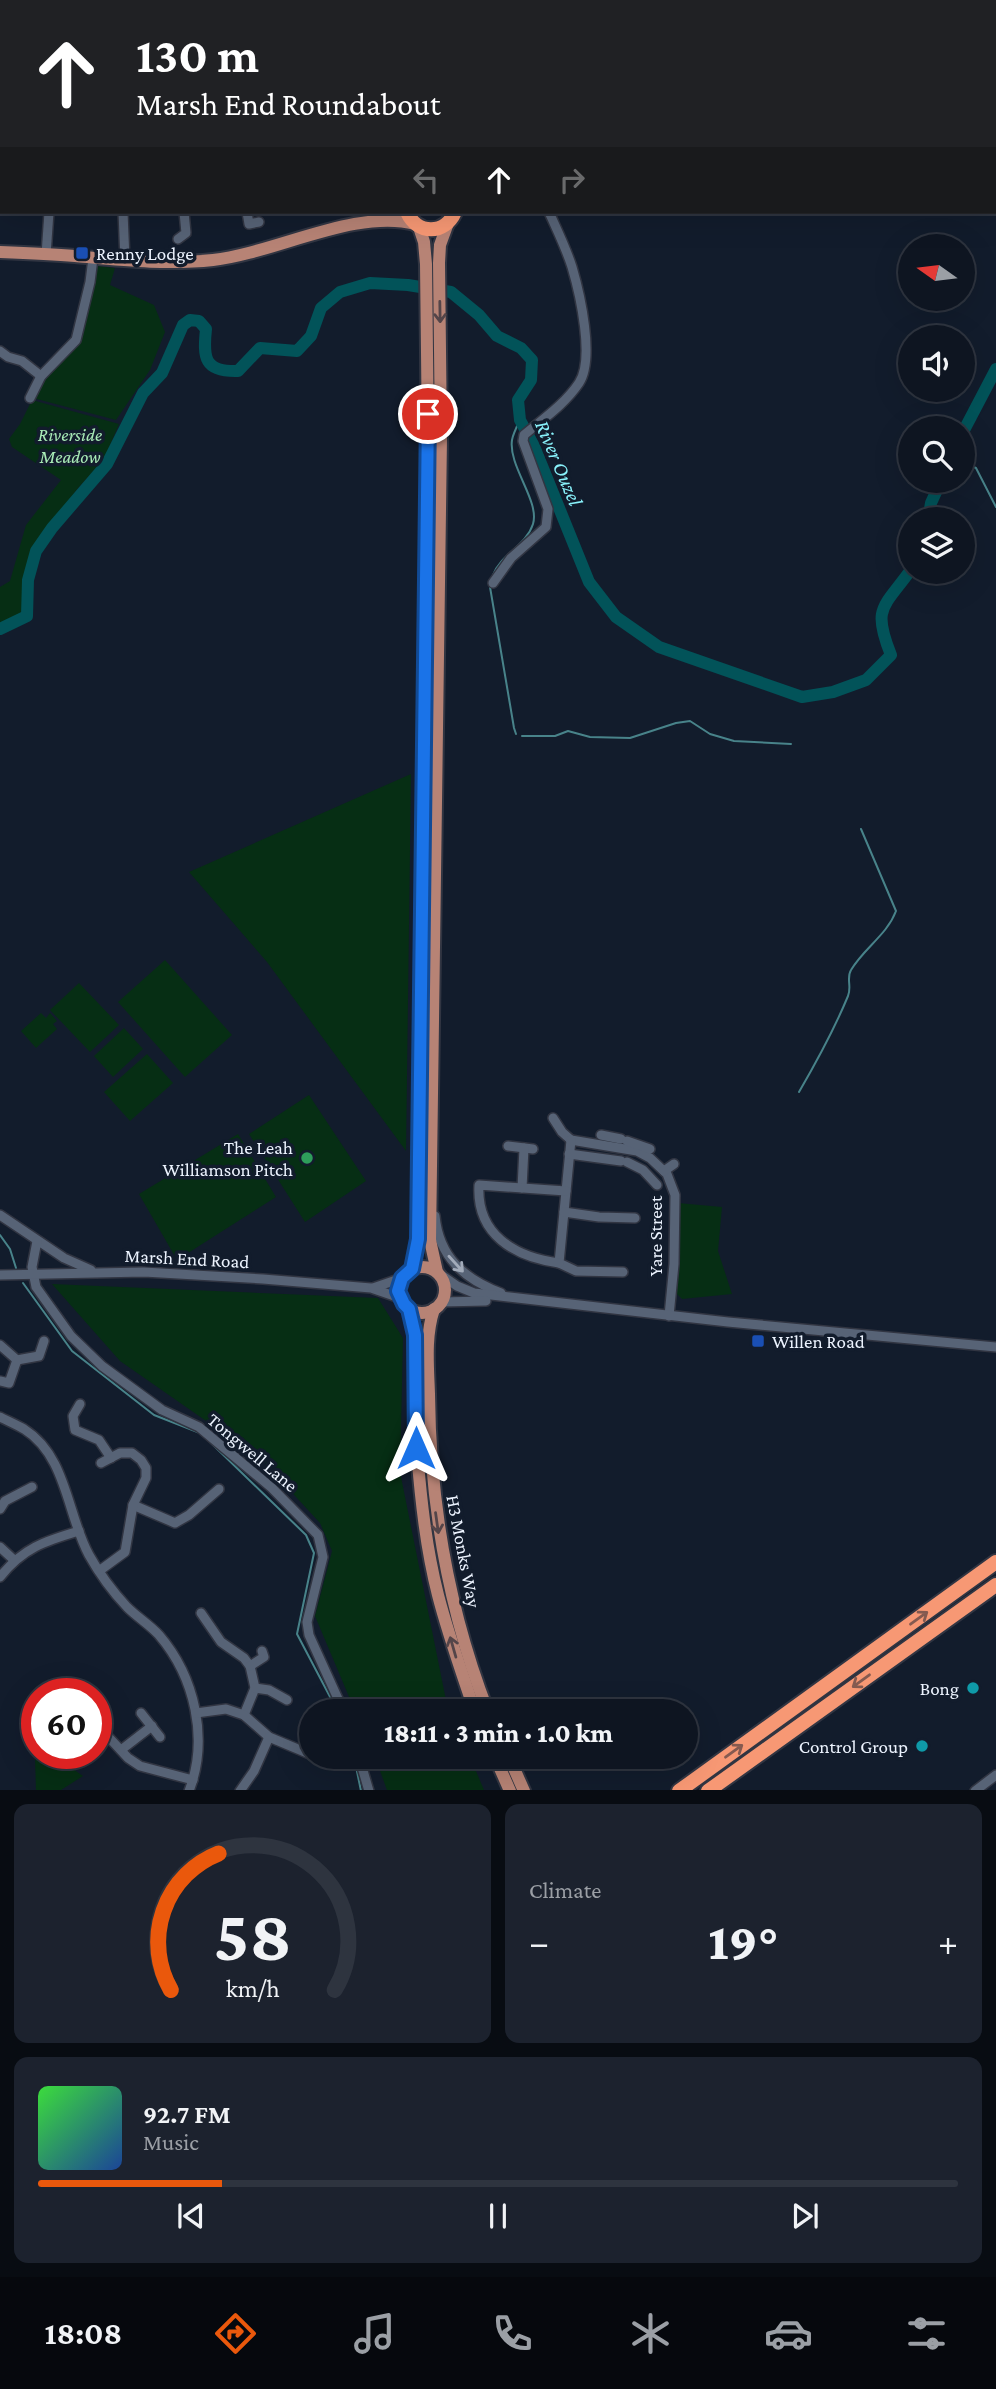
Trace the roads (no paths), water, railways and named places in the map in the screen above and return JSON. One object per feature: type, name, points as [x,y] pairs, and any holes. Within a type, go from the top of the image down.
[{"type":"highway","points":[[414,221],[434,229],[454,216]]},
{"type":"highway","points":[[679,1790],[996,1562]]},
{"type":"highway","points":[[708,1790],[996,1585]]},
{"type":"main road","points":[[369,221],[382,214]]},
{"type":"main road","points":[[432,264],[454,216]]},
{"type":"main road","points":[[0,252],[170,262],[220,259],[369,221],[395,219],[414,221],[424,242],[432,264],[434,361],[430,1240],[437,1272],[445,1291],[438,1306],[422,1313],[409,1309],[400,1298],[399,1284],[402,1278],[412,1269],[425,1266],[437,1272]]},
{"type":"main road","points":[[412,1269],[418,1232],[434,361]]},
{"type":"main road","name":"H3 Monks Way","points":[[438,1306],[428,1335],[429,1448],[437,1527],[449,1589],[483,1699]]},
{"type":"main road","name":"H3 Monks Way","points":[[409,1309],[415,1335],[416,1448],[425,1528],[438,1592],[470,1699]]},
{"type":"main road","points":[[500,1769],[510,1790]]},
{"type":"main road","points":[[514,1769],[524,1790]]},
{"type":"street","points":[[46,254],[49,214]]},
{"type":"street","points":[[123,214],[125,260]]},
{"type":"street","points":[[184,214],[186,237]]},
{"type":"street","points":[[247,214],[249,225],[259,222]]},
{"type":"street","points":[[493,583],[511,558],[546,527],[548,509],[523,441],[524,435],[561,403],[580,381],[586,359],[581,307],[572,266],[550,214]]},
{"type":"street","points":[[30,398],[41,376],[76,340],[93,258]]},
{"type":"street","points":[[0,351],[8,357],[22,361],[41,376]]},
{"type":"street","points":[[553,1118],[571,1140],[559,1263]]},
{"type":"street","name":"Yare Street","points":[[601,1135],[650,1149]]},
{"type":"street","name":"Yare Street","points":[[571,1140],[618,1141],[638,1147],[664,1171],[673,1185],[674,1264],[669,1316]]},
{"type":"street","points":[[508,1146],[529,1149],[522,1188]]},
{"type":"street","name":"Yare Street","points":[[569,1154],[635,1164],[657,1185]]},
{"type":"street","name":"Yare Street","points":[[646,1172],[656,1163]]},
{"type":"street","points":[[664,1171],[674,1164]]},
{"type":"street","points":[[431,1178],[437,1235],[444,1250],[462,1271],[475,1281],[512,1298]]},
{"type":"street","points":[[566,1191],[479,1185],[478,1203],[490,1230],[500,1239],[538,1260],[559,1263],[576,1270],[623,1272]]},
{"type":"street","points":[[564,1212],[598,1217],[635,1218]]},
{"type":"street","points":[[0,1215],[64,1258],[95,1272]]},
{"type":"street","points":[[32,1273],[37,1241]]},
{"type":"street","name":"Marsh End Road","points":[[0,1275],[95,1272],[263,1279],[371,1288],[400,1298]]},
{"type":"street","points":[[437,1272],[457,1286],[474,1293],[996,1349]]},
{"type":"street","name":"Tongwell Lane","points":[[32,1273],[36,1287],[71,1336],[102,1366],[162,1410],[199,1427],[272,1488],[318,1535],[323,1557],[307,1622],[309,1635],[338,1699]]},
{"type":"street","name":"Marsh End Road","points":[[371,1288],[402,1278]]},
{"type":"street","points":[[438,1306],[474,1299],[702,1324],[996,1349]]},
{"type":"street","points":[[17,1360],[39,1356],[44,1341]]},
{"type":"street","points":[[0,1345],[17,1360]]},
{"type":"street","points":[[0,1381],[9,1383],[17,1360]]},
{"type":"street","points":[[80,1404],[69,1423],[80,1433],[99,1440],[111,1458]]},
{"type":"street","points":[[0,1417],[26,1430],[46,1451],[62,1480],[79,1531],[99,1572],[127,1607],[158,1634],[175,1656],[188,1683],[196,1713],[198,1748],[189,1790]]},
{"type":"street","points":[[99,1572],[125,1552],[133,1506],[146,1478],[146,1468],[132,1453],[120,1453],[102,1463]]},
{"type":"street","points":[[0,1509],[5,1502],[32,1488]]},
{"type":"street","points":[[133,1506],[175,1522],[182,1520],[204,1498],[219,1489]]},
{"type":"street","points":[[0,1577],[14,1560],[36,1546],[79,1531]]},
{"type":"street","points":[[0,1547],[14,1560]]},
{"type":"street","points":[[201,1613],[221,1642],[250,1665],[255,1688],[244,1715]]},
{"type":"street","points":[[250,1665],[267,1654]]},
{"type":"street","points":[[255,1688],[269,1690],[287,1700]]},
{"type":"street","points":[[196,1713],[226,1710],[244,1715],[269,1737],[299,1750]]},
{"type":"street","points":[[141,1713],[160,1737]]},
{"type":"street","points":[[121,1751],[152,1726]]},
{"type":"street","points":[[240,1790],[254,1771],[269,1737]]},
{"type":"street","points":[[112,1741],[140,1766],[193,1780]]},
{"type":"street","points":[[363,1769],[369,1790]]},
{"type":"street","points":[[975,1790],[996,1775]]},
{"type":"waterway","name":"River Ouzel","points":[[0,629],[27,616],[28,580],[36,551],[52,528],[107,464],[143,393],[162,373],[183,325],[190,320],[199,321],[206,329],[205,348],[208,361],[218,369],[238,371],[260,348],[297,351],[311,336],[321,308],[340,292],[370,283],[408,285],[451,292],[479,315],[497,336],[521,348],[532,360],[531,380],[518,400],[520,420],[534,446],[589,582],[616,617],[659,647],[802,697],[833,692],[866,680],[891,655],[882,627],[883,609],[900,584]]},
{"type":"waterway","name":"River Ouzel","points":[[971,416],[996,369]]},
{"type":"waterway","points":[[493,575],[502,561],[530,532],[533,524],[532,505],[512,450],[513,438],[520,420]]},
{"type":"waterway","points":[[975,468],[996,507]]},
{"type":"waterway","name":"River Ouzel","points":[[930,507],[936,493]]},
{"type":"waterway","points":[[490,587],[516,734]]},
{"type":"waterway","points":[[522,736],[555,736],[568,731],[590,737],[630,738],[690,721],[710,734],[734,741],[791,744]]},
{"type":"waterway","points":[[799,1092],[848,996],[851,970],[887,927],[896,911],[861,829]]},
{"type":"waterway","points":[[0,1235],[10,1249],[16,1268]]},
{"type":"waterway","points":[[23,1283],[72,1351],[154,1415],[200,1433]]},
{"type":"waterway","points":[[210,1442],[306,1535],[314,1553],[297,1634],[331,1699]]},
{"type":"waterway","points":[[356,1769],[361,1790]]},
{"type":"place","name":"Renny Lodge","points":[[82,253]]},
{"type":"place","name":"The Leah Williamson Pitch","points":[[307,1158]]},
{"type":"place","name":"Willen Road","points":[[758,1341]]},
{"type":"place","name":"Bong","points":[[973,1688]]},
{"type":"place","name":"Control Group","points":[[922,1746]]},
{"type":"park label","name":"Riverside Meadow","points":[[70,445]]}]
